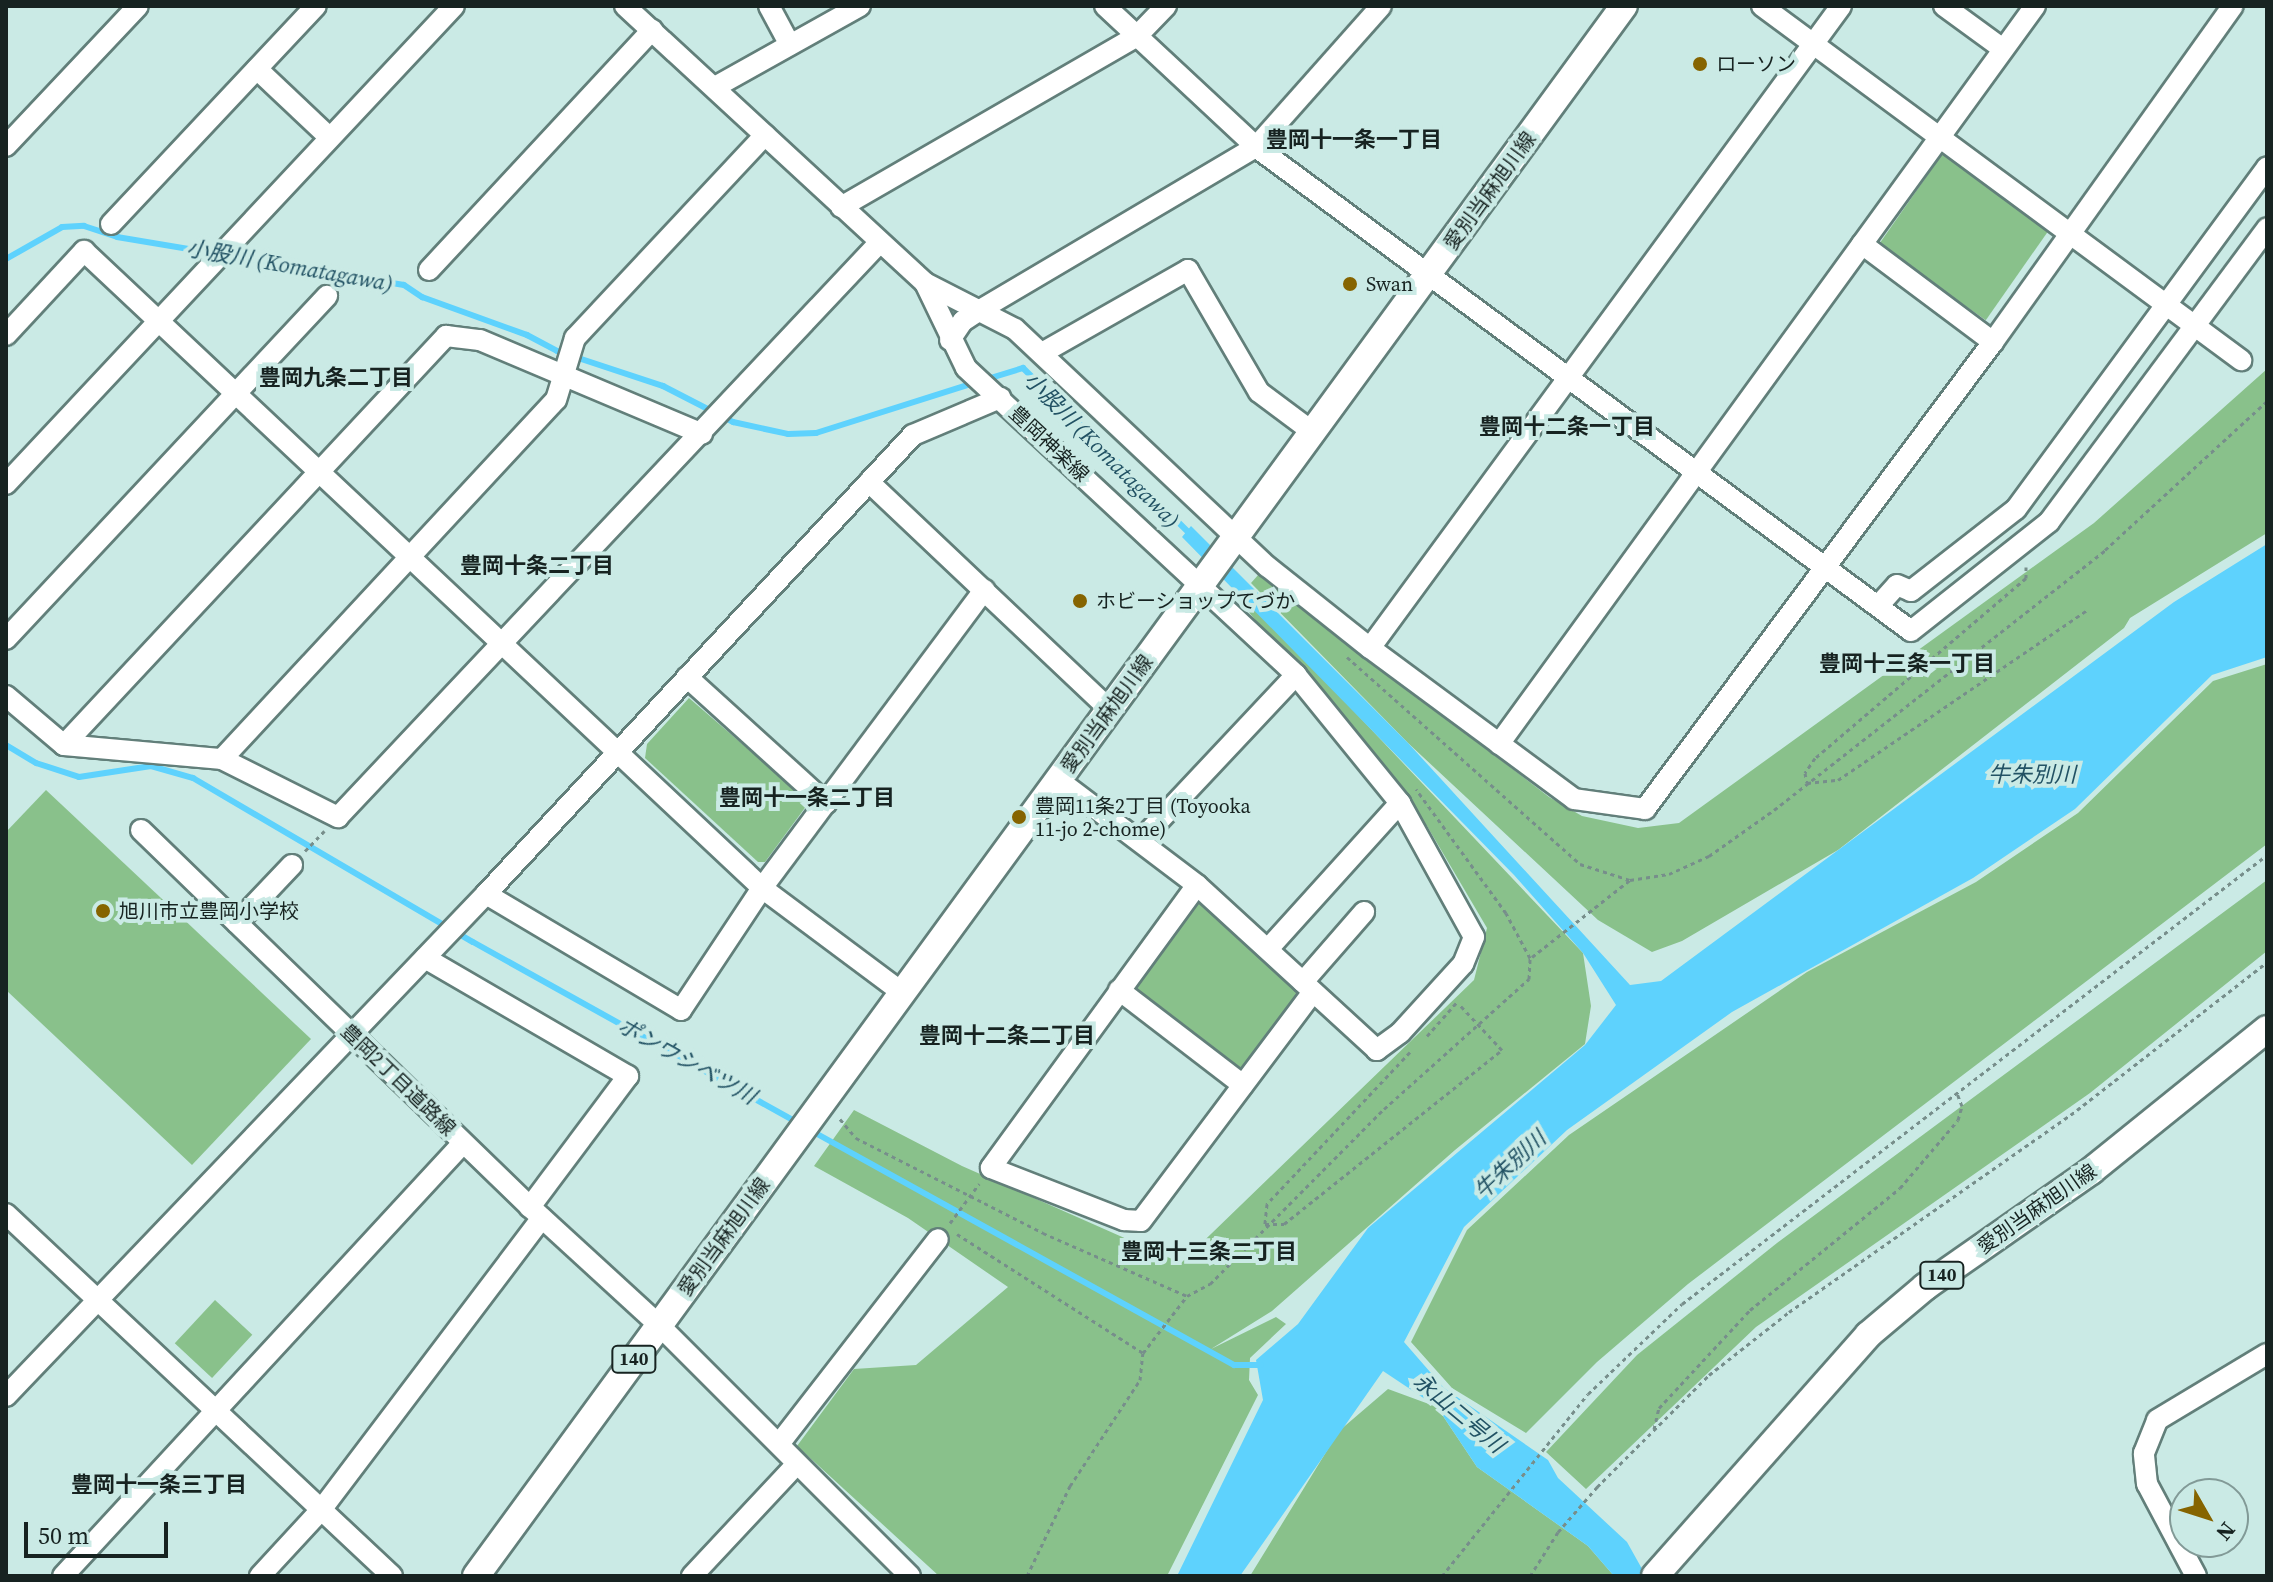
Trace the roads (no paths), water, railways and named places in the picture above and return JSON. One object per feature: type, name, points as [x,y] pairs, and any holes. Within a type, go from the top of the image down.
[{"type":"main road","name":"愛別当麻旭川線","points":[[476,1576],[1109,709],[1236,541],[1624,6]]},
{"type":"main road","name":"愛別当麻旭川線","points":[[1658,1572],[1868,1335],[1925,1287],[2091,1171],[2267,1029]]},
{"type":"street","points":[[6,146],[138,6]]},
{"type":"street","points":[[111,224],[316,6]]},
{"type":"street","points":[[6,484],[454,6]]},
{"type":"street","name":"豊岡神楽線","points":[[625,6],[925,283],[1015,329],[1236,541],[1370,648],[1574,799],[1645,809],[1824,565]]},
{"type":"street","points":[[769,6],[790,45]]},
{"type":"street","points":[[715,87],[860,6]]},
{"type":"street","points":[[1105,6],[1256,147],[1911,631],[2049,522],[2267,228]]},
{"type":"street","points":[[841,207],[1137,36],[1166,6]]},
{"type":"street","points":[[950,340],[963,321],[980,310],[1256,147],[1381,6]]},
{"type":"street","points":[[1762,6],[2070,230],[2241,360]]},
{"type":"street","points":[[1370,648],[1841,6]]},
{"type":"street","points":[[1944,6],[2003,49]]},
{"type":"street","points":[[1499,744],[2035,6]]},
{"type":"street","points":[[1824,565],[1993,342],[2070,230],[2233,6]]},
{"type":"street","points":[[429,270],[652,30]]},
{"type":"street","points":[[257,69],[330,138]]},
{"type":"street","points":[[222,759],[556,400],[575,338],[765,135]]},
{"type":"street","points":[[1878,606],[1897,585],[1911,591],[2016,509],[2267,167]]},
{"type":"street","points":[[6,696],[64,745],[222,759],[338,817],[880,242]]},
{"type":"street","points":[[1862,244],[1993,342]]},
{"type":"street","points":[[6,335],[84,251],[762,888],[903,993]]},
{"type":"street","points":[[1042,353],[1188,270],[1259,392],[1314,433]]},
{"type":"street","name":"豊岡神楽線","points":[[925,283],[966,368],[1205,580],[1296,675],[1400,803],[1474,937],[1463,964],[1377,1050],[1308,987]]},
{"type":"street","points":[[6,639],[327,296]]},
{"type":"street","points":[[64,745],[446,336],[480,340],[707,429]]},
{"type":"street","points":[[6,1396],[486,894],[913,435],[993,392]]},
{"type":"street","points":[[869,482],[1109,709]]},
{"type":"street","points":[[486,894],[681,1010],[762,888],[984,590]]},
{"type":"street","points":[[1140,841],[1296,675]]},
{"type":"street","points":[[687,677],[826,803]]},
{"type":"street","points":[[1058,780],[1197,885],[1308,987]]},
{"type":"street","points":[[1268,949],[1400,803]]},
{"type":"street","name":"豊岡2丁目道路線","points":[[141,830],[463,1143],[659,1325],[910,1576]]},
{"type":"street","points":[[237,923],[297,860]]},
{"type":"street","points":[[1197,885],[991,1168],[1124,1220],[1141,1221],[1243,1085],[1308,987],[1364,912]]},
{"type":"street","points":[[260,1576],[321,1510],[536,1212],[628,1076],[425,958]]},
{"type":"street","points":[[1119,990],[1243,1085]]},
{"type":"street","points":[[63,1576],[463,1143]]},
{"type":"street","points":[[6,1214],[392,1576]]},
{"type":"street","points":[[779,1444],[942,1233]]},
{"type":"street","points":[[2196,1576],[2147,1484],[2144,1453],[2157,1420],[2267,1354]]},
{"type":"street","points":[[692,1576],[796,1465]]},
{"type":"water","name":"牛朱別川","points":[[1191,526],[1408,743],[1630,985],[1661,981],[2174,602],[2267,544],[2267,657],[2212,675],[2075,809],[1973,878],[1732,1012],[1567,1130],[1464,1227],[1404,1342],[1444,1388],[1548,1460],[1558,1478],[1627,1542],[1646,1576],[1614,1576],[1588,1546],[1477,1467],[1437,1407],[1383,1371],[1240,1576],[1177,1576],[1263,1400],[1256,1360],[1298,1324],[1368,1228],[1585,1045],[1616,1005],[1583,953],[1514,875],[1182,537]]},
{"type":"waterway","name":"小股川 (Komatagawa)","points":[[6,259],[62,227],[84,226],[117,237],[404,285],[422,297],[527,335],[557,351],[663,386],[733,422],[788,434],[816,433],[974,383]]},
{"type":"waterway","name":"小股川 (Komatagawa)","points":[[984,380],[1023,368],[1191,535]]},
{"type":"waterway","name":"ポンウシベツ川","points":[[6,745],[36,763],[79,777],[151,766],[193,778],[473,942],[800,1124]]},
{"type":"waterway","name":"ポンウシベツ川","points":[[810,1130],[1234,1365],[1261,1365]]},
{"type":"place","name":"ローソン","points":[[1700,64]]},
{"type":"place","name":"Swan","points":[[1350,284]]},
{"type":"place","name":"ホビーショップてづか","points":[[1080,601]]},
{"type":"place","name":"豊岡11条2丁目 (Toyooka 11-jo 2-chome)","points":[[1019,817]]},
{"type":"place","name":"旭川市立豊岡小学校","points":[[103,911]]},
{"type":"district","name":"豊岡十一条一丁目","points":[[1354,140]]},
{"type":"district","name":"豊岡九条二丁目","points":[[336,378]]},
{"type":"district","name":"豊岡十二条一丁目","points":[[1567,427]]},
{"type":"district","name":"豊岡十条二丁目","points":[[537,566]]},
{"type":"district","name":"豊岡十三条一丁目","points":[[1907,664]]},
{"type":"district","name":"豊岡十一条二丁目","points":[[807,798]]},
{"type":"district","name":"豊岡十二条二丁目","points":[[1007,1036]]},
{"type":"district","name":"豊岡十三条二丁目","points":[[1209,1252]]},
{"type":"district","name":"豊岡十一条三丁目","points":[[159,1485]]},
{"type":"water label","name":"永山二号川","points":[[1459,1413]]}]
